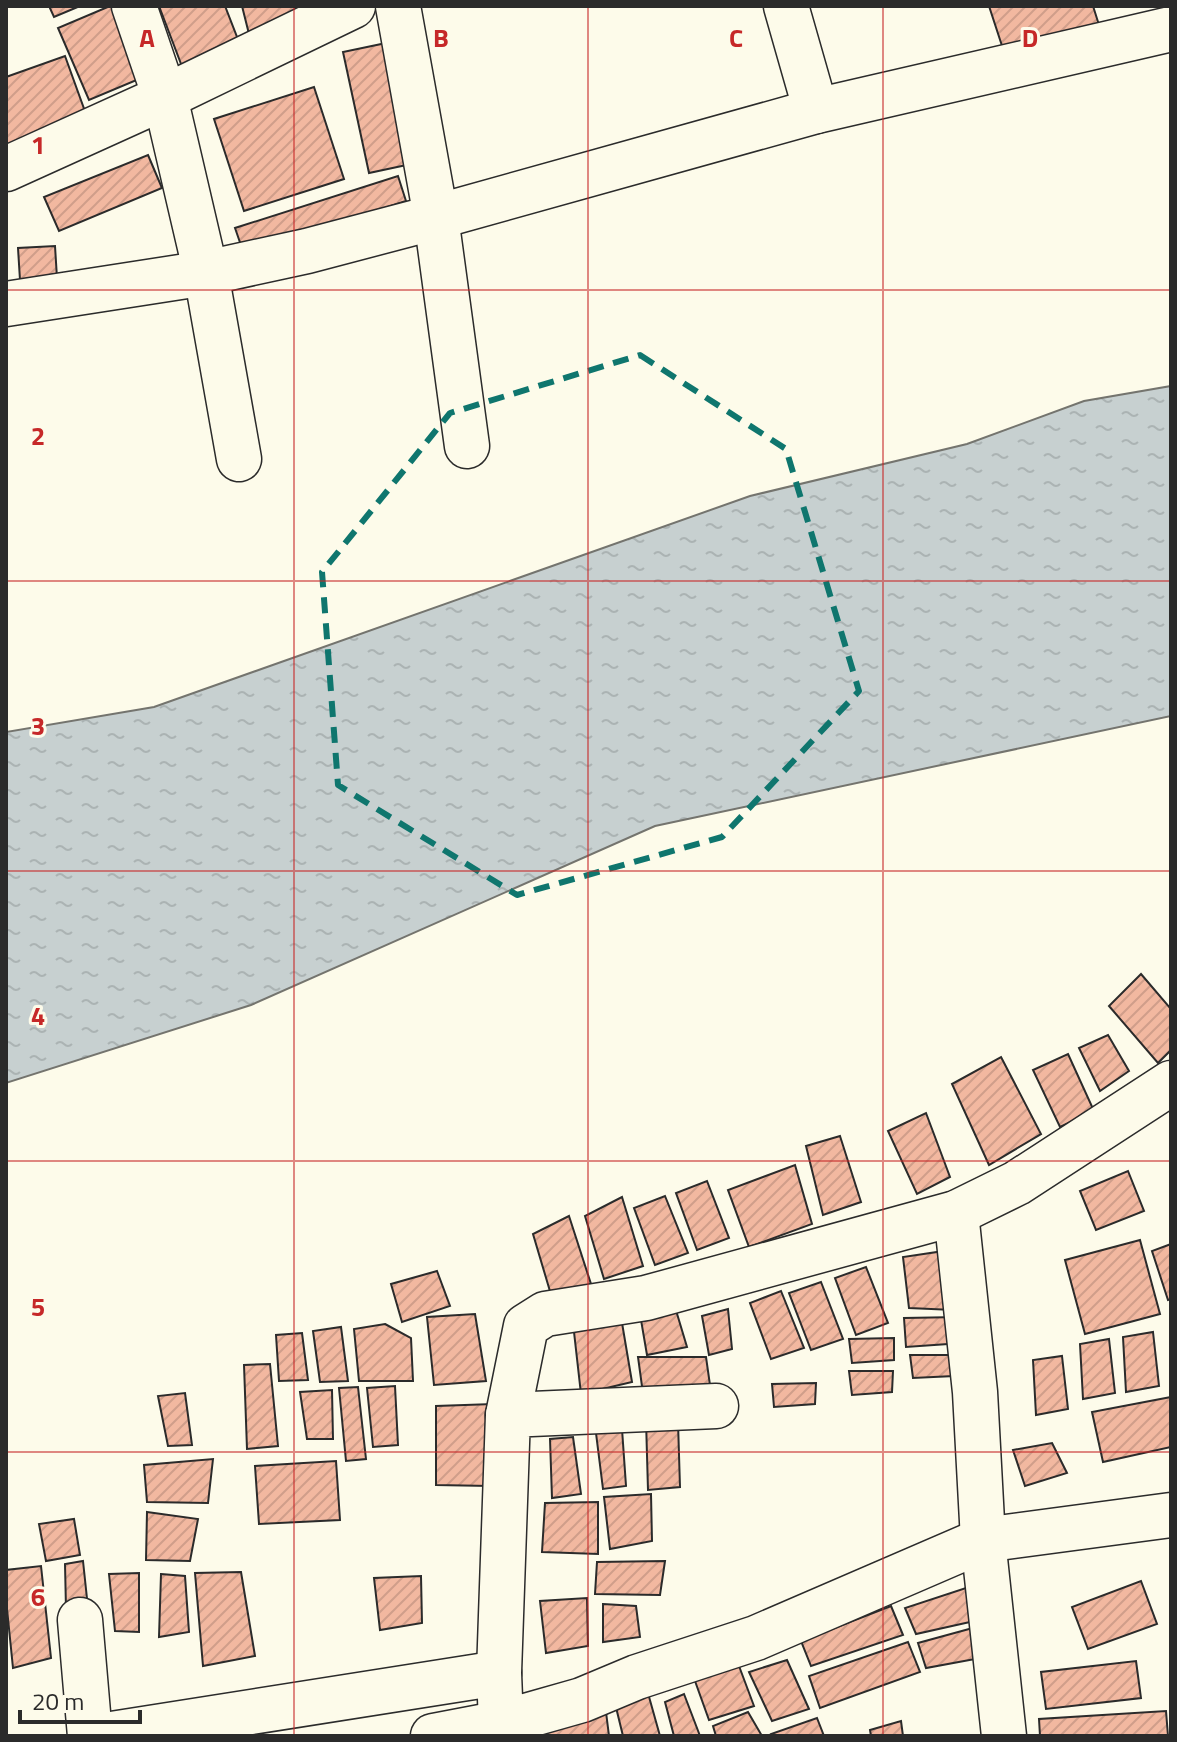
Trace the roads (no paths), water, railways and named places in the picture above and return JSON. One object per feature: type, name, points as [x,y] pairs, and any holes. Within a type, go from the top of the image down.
[{"type":"street","points":[[134,6],[165,97],[206,273],[239,459]]},
{"type":"street","points":[[6,169],[165,97],[353,6]]},
{"type":"street","points":[[398,6],[436,217],[467,446]]},
{"type":"street","points":[[786,6],[816,111]]},
{"type":"street","points":[[6,304],[206,273],[307,251],[816,111],[1171,29]]},
{"type":"street","points":[[501,1729],[499,1673],[508,1415],[526,1326],[545,1314],[646,1298],[956,1213],[1017,1183],[1171,1083]]},
{"type":"street","points":[[956,1213],[975,1392],[983,1540],[1004,1736]]},
{"type":"street","points":[[508,1415],[716,1406]]},
{"type":"street","points":[[433,1736],[501,1729],[637,1677],[756,1638],[983,1540],[1171,1515]]},
{"type":"street","points":[[80,1620],[90,1736]]},
{"type":"street","points":[[99,1736],[499,1673]]},
{"type":"water","points":[[1171,386],[1171,716],[655,826],[251,1005],[6,1083],[6,732],[154,707],[750,496],[967,444],[1084,401]]}]
